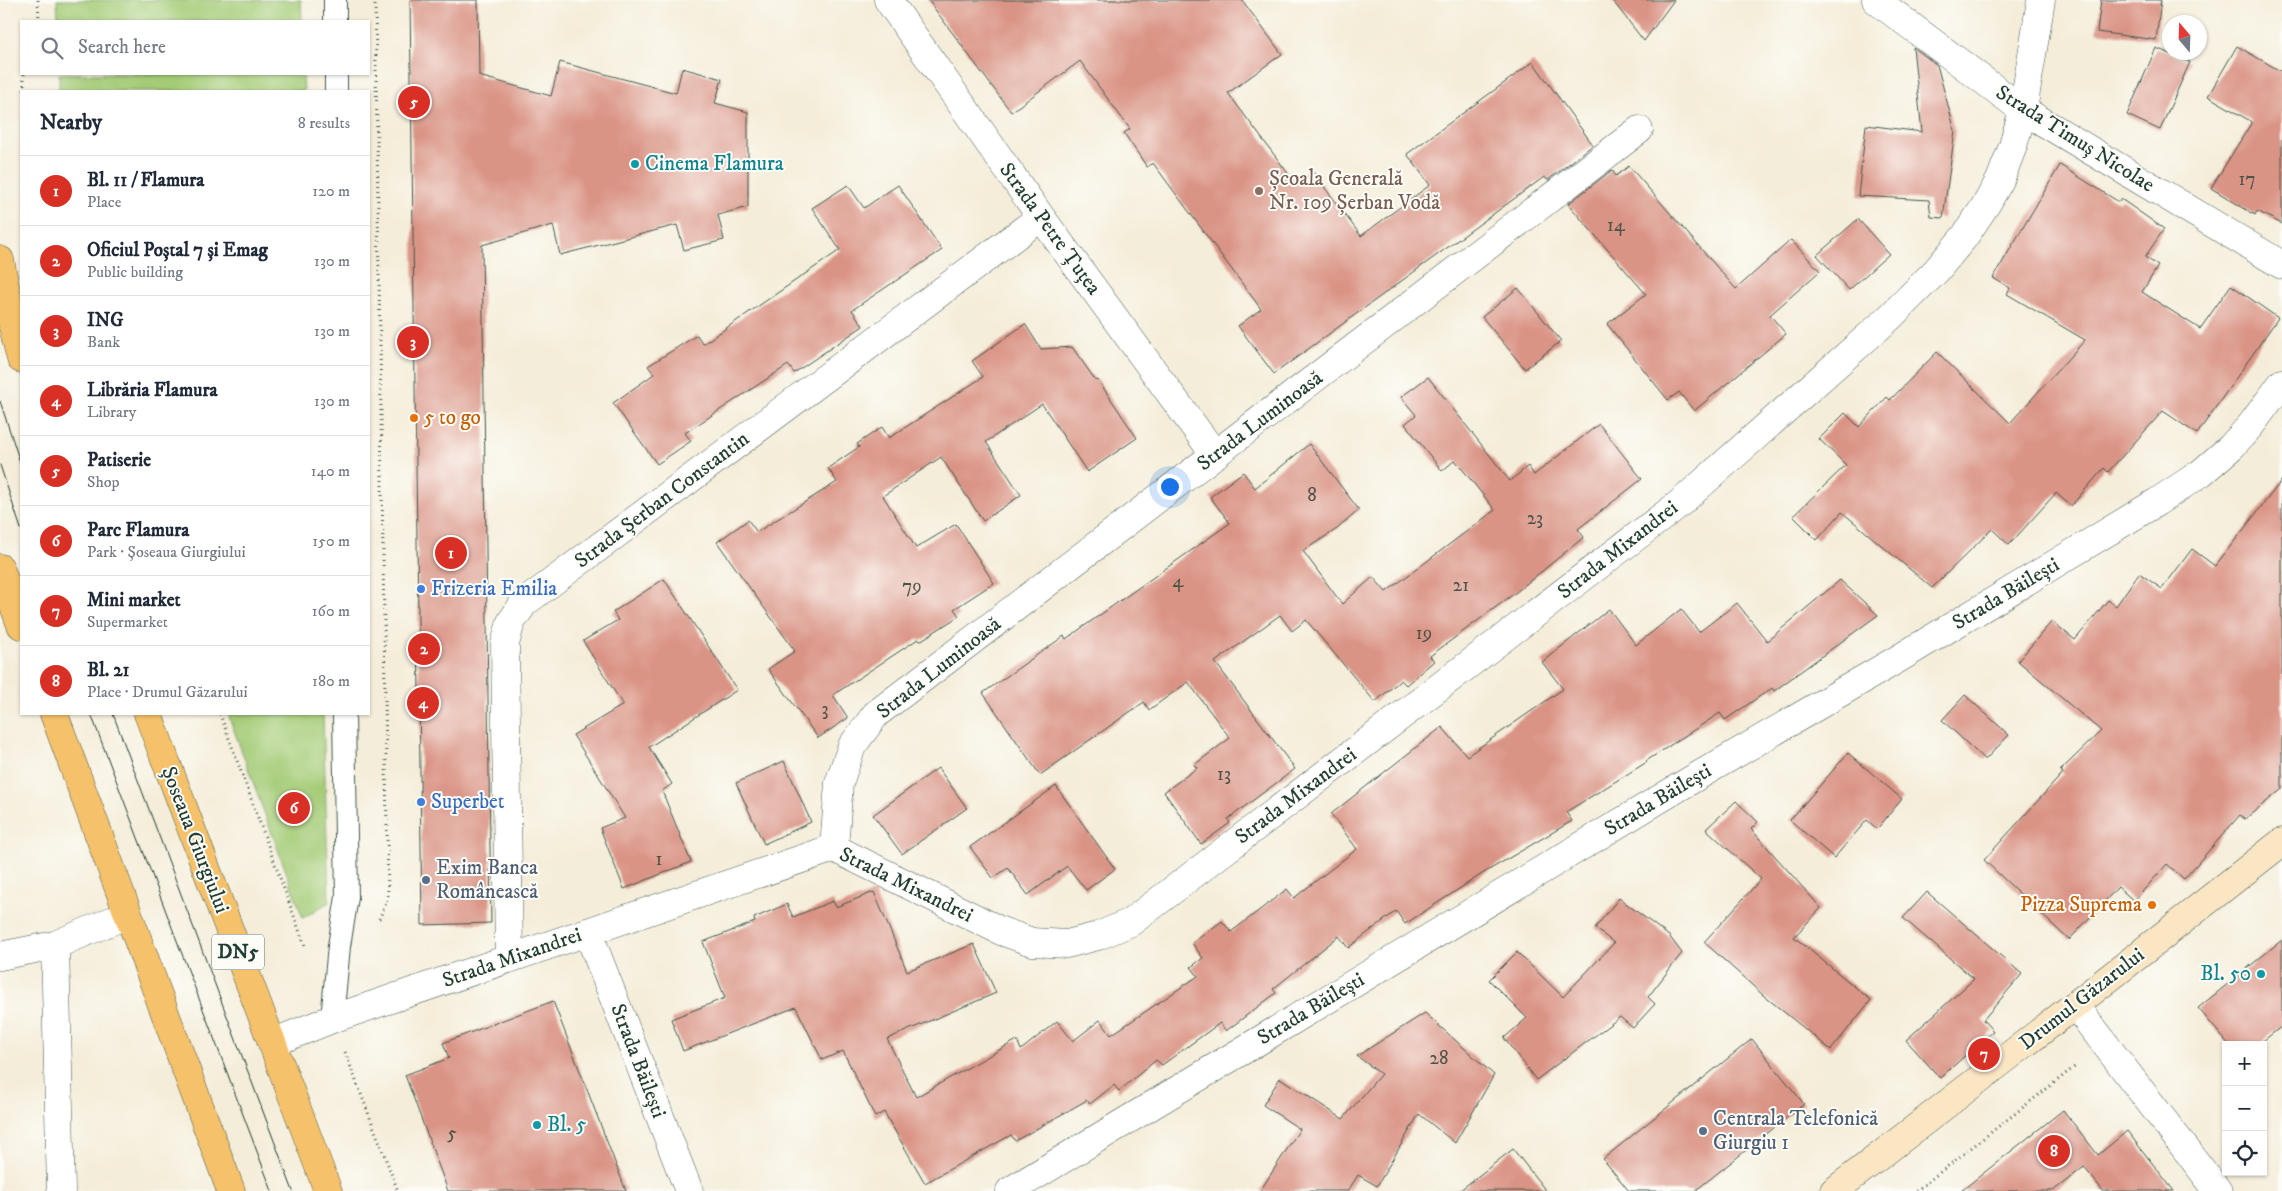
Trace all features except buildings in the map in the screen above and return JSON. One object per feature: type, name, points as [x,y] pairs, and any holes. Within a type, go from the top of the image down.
[{"type":"main road","points":[[0,260],[20,354]]},
{"type":"main road","points":[[0,568],[20,622]]},
{"type":"main road","points":[[54,715],[231,1191]]},
{"type":"main road","name":"Șoseaua Giurgiului","points":[[148,715],[328,1191]]},
{"type":"street","name":"Strada Petre Țuțea","points":[[888,0],[1041,217],[1216,455]]},
{"type":"street","name":"Strada Timuș Nicolae","points":[[1876,0],[2023,110],[2282,265]]},
{"type":"street","name":"Strada Mixandrei","points":[[272,1043],[332,1019],[834,848],[1001,932],[1032,942],[1067,944],[1098,936],[1130,922],[1679,504],[1889,318],[1936,271],[1965,236],[1988,203],[2000,180],[2013,146],[2023,110],[2041,0]]},
{"type":"street","name":"Strada Luminoasă","points":[[834,848],[839,783],[852,746],[876,714],[1639,130]]},
{"type":"street","name":"Strada Șerban Constantin","points":[[509,959],[505,644],[511,622],[524,603],[1041,217]]},
{"type":"street","name":"Strada Băilești","points":[[1010,1191],[1674,790],[1898,659],[2157,502],[2202,473],[2231,447],[2251,425],[2282,383]]},
{"type":"street","name":"Drumul Găzarului","points":[[1834,1191],[2282,842]]},
{"type":"street","points":[[0,956],[55,945],[128,914]]},
{"type":"street","name":"Strada Băilești","points":[[588,932],[689,1191]]},
{"type":"street","points":[[55,945],[61,1191]]},
{"type":"street","points":[[2075,1005],[2218,1191]]},
{"type":"lane","points":[[335,0],[335,20]]},
{"type":"lane","points":[[336,75],[336,90]]},
{"type":"lane","points":[[332,1019],[339,946],[347,897],[344,715]]},
{"type":"path","points":[[38,0],[39,20]]},
{"type":"path","points":[[375,0],[388,899],[376,925]]},
{"type":"path","points":[[24,75],[24,90]]},
{"type":"path","points":[[220,715],[308,954]]},
{"type":"path","points":[[332,1019],[398,1191]]},
{"type":"path","points":[[1916,1191],[2105,1044]]},
{"type":"green space","points":[[57,0],[301,0],[302,20],[58,20]]},
{"type":"green space","points":[[59,75],[303,75],[304,90],[59,90]]},
{"type":"green space","points":[[228,715],[323,715],[329,902],[303,918]]},
{"type":"tram line","points":[[0,401],[20,462]]},
{"type":"tram line","points":[[0,465],[20,526]]},
{"type":"tram line","points":[[91,715],[272,1191]]},
{"type":"tram line","points":[[113,715],[293,1191]]},
{"type":"place","name":"Patiserie","points":[[414,102]]},
{"type":"place","name":"Cinema Flamura","points":[[635,164]]},
{"type":"place","name":"Școala Generală Nr. 109 Șerban Vodă","points":[[1259,191]]},
{"type":"place","name":"ING","points":[[413,342]]},
{"type":"place","name":"5 to go","points":[[414,418]]},
{"type":"place","name":"Bl. 11 / Flamura","points":[[451,553]]},
{"type":"place","name":"Frizeria Emilia","points":[[421,589]]},
{"type":"place","name":"Oficiul Poștal 7 și Emag","points":[[424,649]]},
{"type":"place","name":"Librăria Flamura","points":[[423,703]]},
{"type":"place","name":"Superbet","points":[[421,802]]},
{"type":"place","name":"Parc Flamura","points":[[294,808]]},
{"type":"place","name":"Exim Banca Românească","points":[[426,880]]},
{"type":"place","name":"Pizza Suprema","points":[[2152,905]]},
{"type":"place","name":"Bl. 50","points":[[2261,974]]},
{"type":"place","name":"Mini market","points":[[1984,1054]]},
{"type":"place","name":"Bl. 5","points":[[537,1125]]},
{"type":"place","name":"Centrala Telefonică Giurgiu 1","points":[[1703,1131]]},
{"type":"place","name":"Bl. 21","points":[[2054,1151]]}]
